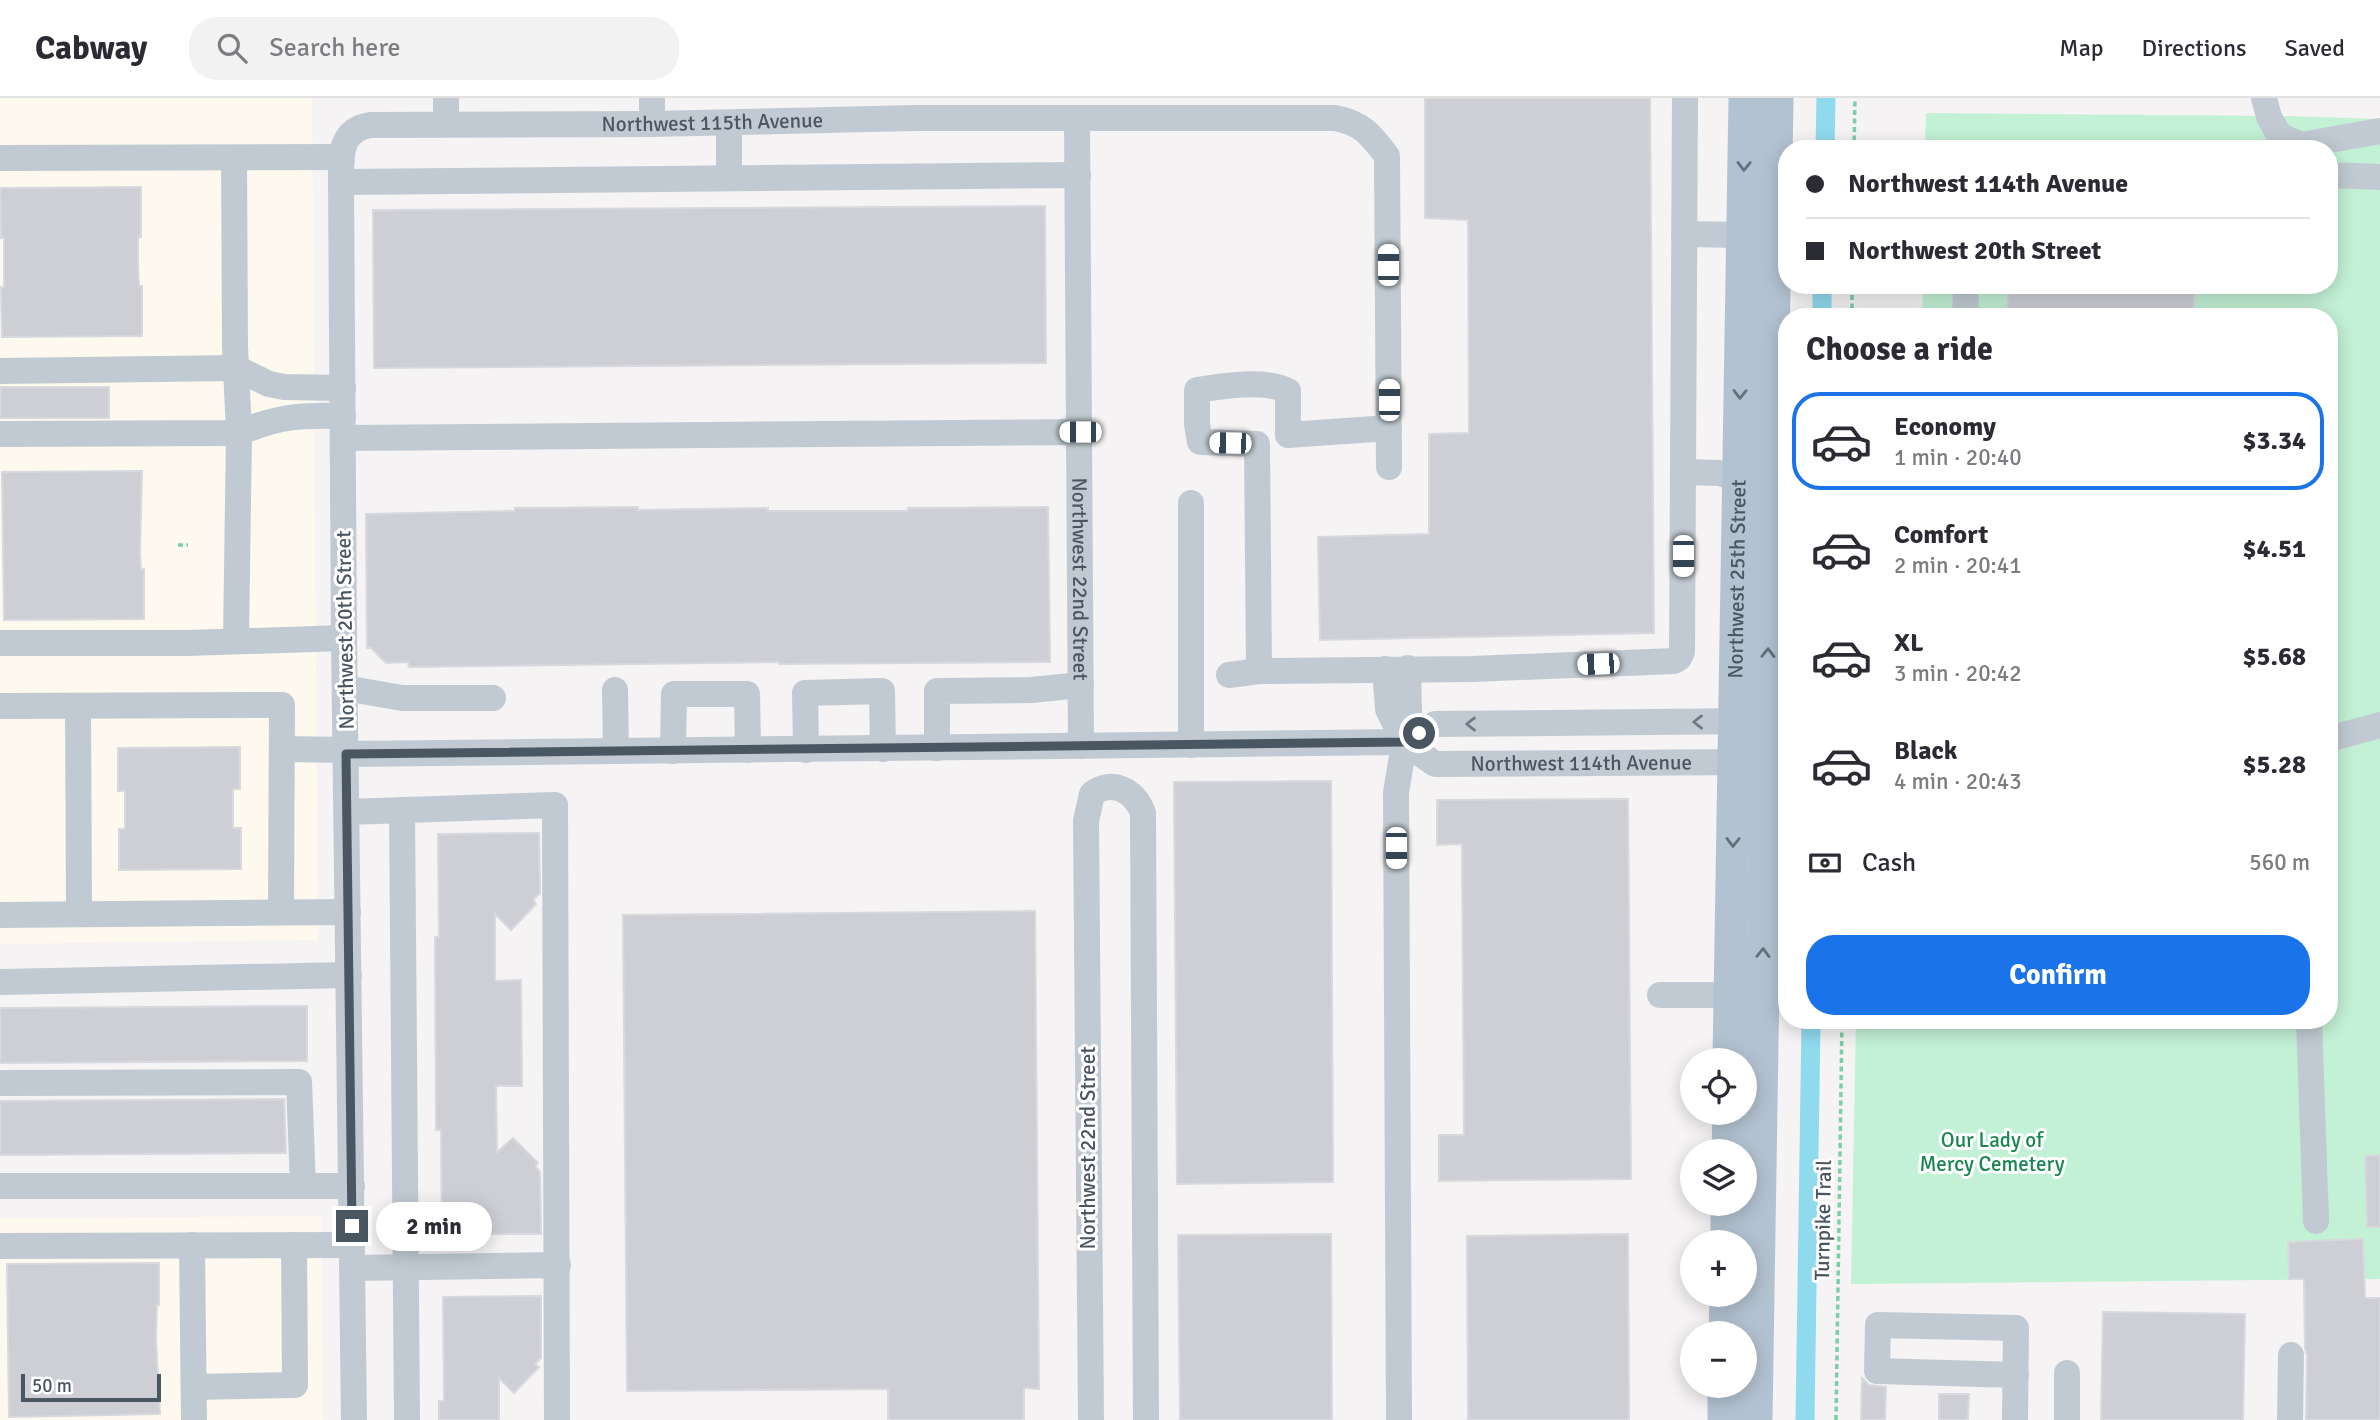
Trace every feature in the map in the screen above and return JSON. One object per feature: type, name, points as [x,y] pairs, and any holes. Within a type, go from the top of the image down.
[{"type":"main road","name":"Northwest 25th Street","points":[[1745,98],[1738,478],[1751,721]]},
{"type":"main road","name":"Northwest 25th Street","points":[[1756,1420],[1747,995],[1762,803],[1750,762],[1770,487],[1777,98]]},
{"type":"main road","name":"Northwest 25th Street","points":[[1733,1048],[1747,995]]},
{"type":"main road","points":[[1724,1398],[1724,1420]]},
{"type":"street","points":[[446,98],[446,124]]},
{"type":"street","points":[[1229,675],[1259,671],[1472,669],[1674,661],[1679,658],[1682,652],[1685,98]]},
{"type":"street","points":[[2264,98],[2269,117],[2279,135],[2290,140]]},
{"type":"street","name":"Northwest 115th Avenue","points":[[343,158],[355,130],[370,125],[446,124],[652,111],[729,123],[915,108],[1077,119],[1335,118],[1350,121],[1369,132],[1387,156],[1389,467]]},
{"type":"street","name":"Northwest 22nd Street","points":[[1077,119],[1081,746]]},
{"type":"street","points":[[729,123],[729,178]]},
{"type":"street","points":[[2329,140],[2380,131]]},
{"type":"street","points":[[0,158],[343,158],[729,178],[1078,175]]},
{"type":"street","points":[[234,158],[239,433],[236,640]]},
{"type":"street","name":"Northwest 20th Street","points":[[343,158],[344,638],[354,1420]]},
{"type":"street","points":[[2338,175],[2380,177]]},
{"type":"street","points":[[1684,234],[1742,236]]},
{"type":"street","points":[[0,371],[236,368],[277,386],[343,388]]},
{"type":"street","points":[[1276,384],[1288,391],[1288,435],[1283,443],[1200,442],[1197,390],[1276,384]]},
{"type":"street","points":[[0,434],[239,433],[286,417],[343,427],[1080,432]]},
{"type":"street","points":[[1288,435],[1389,428]]},
{"type":"street","points":[[1257,444],[1259,671]]},
{"type":"street","points":[[1683,472],[1719,473],[1770,487]]},
{"type":"street","points":[[1191,503],[1191,745]]},
{"type":"street","points":[[0,643],[188,643],[344,638]]},
{"type":"street","points":[[1397,669],[1409,713],[1396,793],[1399,1420]]},
{"type":"street","points":[[937,747],[937,691],[1020,690],[1081,685]]},
{"type":"street","points":[[345,688],[402,698],[493,698]]},
{"type":"street","points":[[615,690],[616,751]]},
{"type":"street","points":[[806,750],[806,693],[882,691],[883,749]]},
{"type":"street","points":[[673,751],[674,694],[747,694],[748,750]]},
{"type":"street","points":[[0,706],[282,705],[281,912]]},
{"type":"street","points":[[78,706],[79,914]]},
{"type":"street","name":"Northwest 114th Avenue","points":[[282,750],[673,751],[1404,742],[1435,724],[1751,721]]},
{"type":"street","points":[[2338,737],[2380,725]]},
{"type":"street","name":"Northwest 114th Avenue","points":[[1404,742],[1435,764],[1750,762]]},
{"type":"street","name":"Northwest 22nd Street","points":[[1091,1420],[1086,838],[1088,804],[1092,794],[1104,787],[1119,787],[1133,797],[1143,813],[1146,1420]]},
{"type":"street","points":[[347,812],[555,805],[557,1420]]},
{"type":"street","points":[[402,810],[407,1420]]},
{"type":"street","points":[[0,915],[348,912]]},
{"type":"street","points":[[0,982],[349,975]]},
{"type":"street","points":[[1660,995],[1747,995]]},
{"type":"street","points":[[2308,1029],[2316,1221]]},
{"type":"street","points":[[0,1083],[299,1082],[303,1186]]},
{"type":"street","points":[[0,1186],[352,1186]]},
{"type":"street","points":[[192,1245],[194,1420]]},
{"type":"street","points":[[0,1246],[294,1245],[406,1267],[558,1265]]},
{"type":"street","points":[[194,1387],[295,1385],[294,1245]]},
{"type":"street","points":[[2015,1420],[2016,1375],[2016,1328],[1878,1325],[1877,1371],[2016,1375]]},
{"type":"street","points":[[2290,1420],[2291,1355]]},
{"type":"street","points":[[2067,1373],[2067,1420]]},
{"type":"path","points":[[1854,140],[1855,98]]},
{"type":"path","points":[[178,545],[188,545]]},
{"type":"path","name":"Turnpike Trail","points":[[1836,1420],[1842,1029]]},
{"type":"shaded area","points":[[0,98],[312,98],[318,940],[0,944]]},
{"type":"shaded area","points":[[321,1216],[323,1420],[0,1420],[0,1218]]},
{"type":"green space","name":"Our Lady of Mercy Cemetery","points":[[1926,113],[2380,119],[2380,1279],[1851,1284],[1856,1029],[2338,1029],[2338,308],[1922,308],[1923,294],[2338,294],[2338,140],[1925,140]]},
{"type":"building","points":[[1425,98],[1650,98],[1654,633],[1320,640],[1318,537],[1429,534],[1429,434],[1469,433],[1468,220],[1425,218]]},
{"type":"building","points":[[141,187],[138,265],[139,286],[142,286],[142,336],[2,337],[4,238],[1,238],[0,188]]},
{"type":"building","points":[[1045,206],[1046,363],[374,368],[373,210]]},
{"type":"building","points":[[2008,294],[2194,294],[2194,308],[2007,308]]},
{"type":"building","points":[[0,387],[109,387],[109,418],[0,418]]},
{"type":"building","points":[[142,471],[140,553],[141,569],[144,569],[144,619],[4,620],[2,472]]},
{"type":"building","points":[[638,507],[638,510],[768,508],[768,511],[908,511],[908,508],[1048,507],[1050,662],[779,662],[409,667],[408,662],[386,663],[371,648],[367,648],[366,514],[515,511],[515,508]]},
{"type":"building","points":[[240,747],[240,789],[233,789],[233,828],[241,828],[241,869],[119,870],[119,829],[125,829],[125,791],[118,791],[118,748]]},
{"type":"building","points":[[1331,781],[1333,1182],[1177,1184],[1174,782]]},
{"type":"building","points":[[1628,799],[1631,1179],[1439,1181],[1439,1135],[1464,1135],[1462,844],[1437,845],[1437,800]]},
{"type":"building","points":[[539,833],[540,893],[533,900],[536,904],[511,930],[495,914],[495,981],[521,980],[522,1086],[496,1086],[497,1152],[513,1138],[538,1163],[535,1166],[540,1172],[541,1234],[442,1234],[441,1130],[436,1130],[435,937],[439,937],[438,834]]},
{"type":"building","points":[[1035,911],[1039,1389],[1024,1388],[1024,1420],[888,1420],[888,1389],[627,1391],[623,915]]},
{"type":"building","points":[[307,1006],[307,1061],[0,1063],[0,1008]]},
{"type":"building","points":[[284,1099],[286,1153],[0,1155],[0,1101]]},
{"type":"building","points":[[2380,1155],[2380,1227],[2367,1227],[2365,1156]]},
{"type":"building","points":[[1331,1234],[1332,1420],[1180,1420],[1178,1235]]},
{"type":"building","points":[[1628,1234],[1629,1420],[1468,1420],[1467,1236]]},
{"type":"building","points":[[2363,1239],[2365,1298],[2380,1298],[2380,1420],[2306,1420],[2304,1279],[2289,1279],[2288,1242]]},
{"type":"building","points":[[159,1263],[156,1339],[160,1414],[9,1417],[7,1264]]},
{"type":"building","points":[[541,1296],[541,1358],[535,1364],[539,1367],[514,1393],[499,1378],[499,1420],[439,1420],[439,1401],[444,1401],[443,1297]]},
{"type":"building","points":[[2103,1312],[2245,1314],[2243,1420],[2101,1420]]},
{"type":"building","points":[[1862,1378],[1869,1385],[1886,1387],[1885,1420],[1861,1420]]},
{"type":"building","points":[[1939,1394],[1969,1394],[1968,1420],[1939,1420]]},
{"type":"waterway","points":[[1825,140],[1826,98]]},
{"type":"waterway","points":[[1822,294],[1822,308]]},
{"type":"waterway","points":[[1805,1420],[1811,1029]]},
{"type":"route","points":[[352,1226],[346,754],[1404,742],[1419,733]]}]
